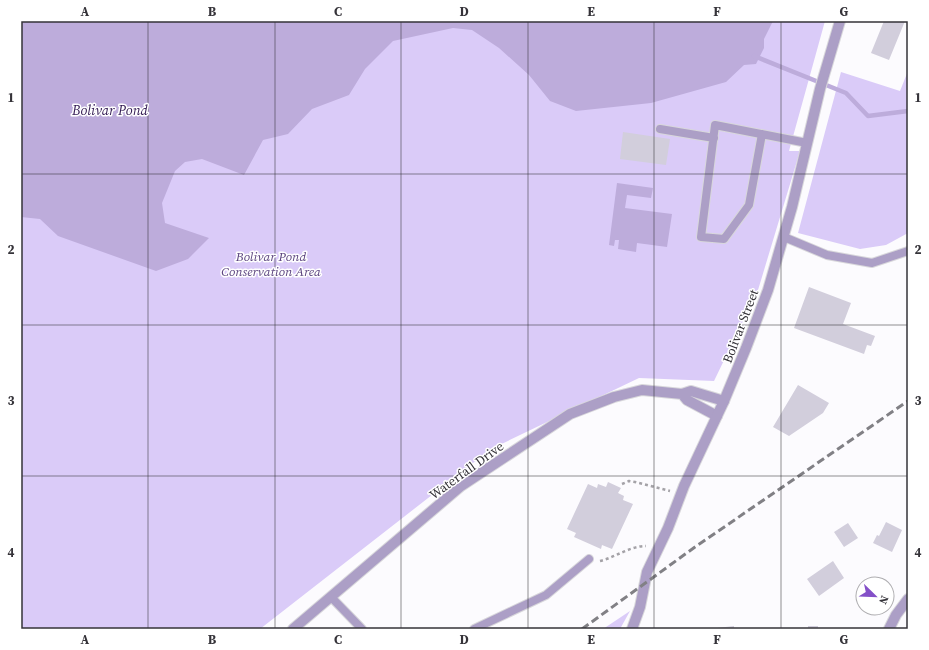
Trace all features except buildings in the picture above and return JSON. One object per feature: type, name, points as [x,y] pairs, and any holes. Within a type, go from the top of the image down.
[{"type":"street","name":"Bolivar Street","points":[[632,629],[640,606],[647,572],[724,401],[768,290],[784,237],[820,89],[840,21]]},
{"type":"street","name":"Waterfall Drive","points":[[293,629],[461,486],[570,414],[614,397],[642,390],[682,394],[691,391],[724,401]]},
{"type":"street","points":[[682,394],[687,400],[717,416]]},
{"type":"street","points":[[889,629],[896,615],[908,599]]},
{"type":"lane","points":[[762,134],[749,205],[724,239],[701,237],[715,125],[762,134],[807,143]]},
{"type":"lane","points":[[660,129],[714,138]]},
{"type":"lane","points":[[784,237],[827,255],[872,263],[908,251]]},
{"type":"lane","points":[[474,629],[546,595],[589,559]]},
{"type":"lane","points":[[331,597],[362,629]]},
{"type":"path","points":[[622,484],[629,481],[674,492]]},
{"type":"path","points":[[598,562],[609,559],[636,547],[649,546]]},
{"type":"green space","name":"Bolivar Pond Conservation Area","points":[[21,21],[825,21],[789,151],[800,151],[758,290],[714,381],[639,378],[491,449],[260,629],[21,629]]},
{"type":"green space","points":[[908,71],[908,233],[886,245],[860,249],[798,233],[841,72],[900,91]]},
{"type":"green space","points":[[630,611],[620,629],[603,629]]},
{"type":"water","name":"Bolivar Pond","points":[[21,21],[773,21],[764,39],[764,48],[756,64],[744,65],[726,82],[651,103],[576,111],[550,101],[529,75],[499,48],[472,30],[453,28],[393,41],[365,69],[349,95],[312,109],[288,134],[263,140],[244,175],[202,159],[185,162],[175,171],[162,203],[165,223],[209,238],[188,259],[156,271],[58,236],[40,219],[21,217]]},
{"type":"water","points":[[617,183],[653,188],[651,198],[627,195],[625,208],[672,214],[667,247],[637,243],[636,252],[618,249],[619,240],[615,240],[614,246],[609,245]]},
{"type":"waterway","points":[[754,56],[846,93],[868,116],[908,111]]},
{"type":"railway","points":[[582,629],[695,547],[908,401]]}]
